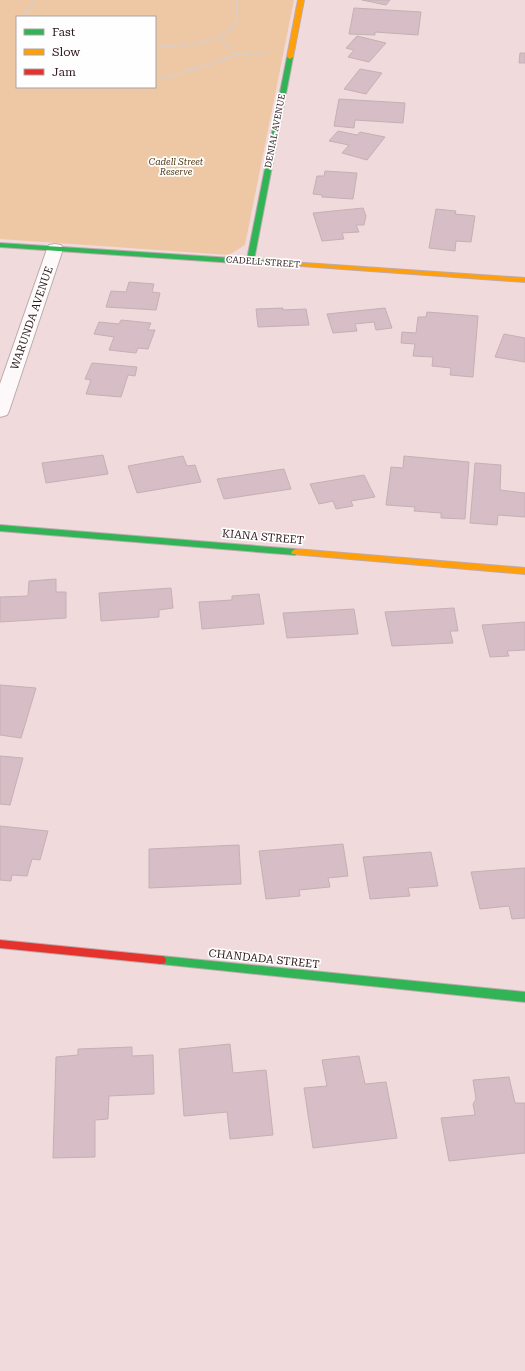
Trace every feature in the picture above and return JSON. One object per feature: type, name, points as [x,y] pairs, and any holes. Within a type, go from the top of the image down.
[{"type":"street","name":"DENIAL AVENUE","points":[[250,262],[301,0]]},
{"type":"street","name":"CADELL STREET","points":[[0,245],[525,280]]},
{"type":"street","name":"WARUNDA AVENUE","points":[[0,411],[55,249]]},
{"type":"street","name":"KIANA STREET","points":[[0,528],[525,570]]},
{"type":"street","name":"CHANDADA STREET","points":[[0,944],[525,997]]},
{"type":"path","points":[[25,16],[26,12],[35,0]]},
{"type":"path","points":[[156,48],[184,45],[221,38],[235,26],[238,15],[237,0]]},
{"type":"path","points":[[156,78],[171,76],[237,55],[221,38]]},
{"type":"green space","name":"Cadell Street Reserve","points":[[0,0],[294,0],[245,245],[229,255],[0,239]]},
{"type":"building","points":[[362,0],[390,0],[386,5]]},
{"type":"building","points":[[354,8],[421,12],[418,35],[375,32],[375,35],[349,34]]},
{"type":"building","points":[[357,36],[386,43],[369,62],[348,57],[354,50],[346,48]]},
{"type":"building","points":[[520,53],[525,53],[525,63],[519,63]]},
{"type":"building","points":[[360,69],[382,73],[366,94],[344,89]]},
{"type":"building","points":[[339,99],[405,103],[403,123],[355,120],[354,128],[334,126]]},
{"type":"building","points":[[338,131],[357,135],[360,132],[385,137],[367,160],[342,153],[349,145],[329,141]]},
{"type":"building","points":[[325,171],[357,173],[353,199],[322,197],[322,195],[313,194],[317,176],[324,176]]},
{"type":"building","points":[[363,208],[366,216],[364,225],[356,225],[359,232],[342,233],[344,239],[322,241],[313,213]]},
{"type":"building","points":[[436,209],[456,211],[455,214],[475,216],[471,242],[456,241],[455,251],[429,248]]},
{"type":"building","points":[[129,282],[154,284],[152,292],[160,293],[156,310],[106,307],[111,291],[126,292]]},
{"type":"building","points":[[283,308],[283,310],[306,309],[309,325],[258,327],[256,309]]},
{"type":"building","points":[[385,308],[392,328],[376,330],[374,322],[355,324],[357,331],[333,333],[327,314]]},
{"type":"building","points":[[427,312],[478,316],[473,377],[450,375],[451,368],[432,366],[433,357],[413,356],[415,344],[401,343],[402,332],[416,333],[418,317],[426,317]]},
{"type":"building","points":[[121,320],[151,323],[148,330],[155,330],[148,349],[138,348],[136,353],[109,350],[114,337],[94,334],[99,322],[119,324]]},
{"type":"building","points":[[504,334],[525,338],[525,362],[495,357]]},
{"type":"building","points":[[92,363],[137,367],[135,376],[128,375],[121,397],[86,394],[91,380],[85,379]]},
{"type":"building","points":[[103,455],[108,474],[46,483],[42,463]]},
{"type":"building","points":[[183,456],[187,466],[195,465],[201,482],[137,493],[128,466]]},
{"type":"building","points":[[404,456],[469,462],[465,519],[441,518],[441,513],[414,511],[415,507],[386,505],[391,467],[403,468]]},
{"type":"building","points":[[475,463],[501,465],[500,490],[525,493],[525,517],[498,515],[497,525],[470,523]]},
{"type":"building","points":[[284,469],[291,489],[224,499],[217,479]]},
{"type":"building","points":[[364,475],[375,497],[351,501],[353,506],[336,509],[333,501],[319,504],[310,484]]},
{"type":"building","points":[[56,579],[56,592],[66,592],[66,618],[0,622],[0,597],[28,596],[29,581]]},
{"type":"building","points":[[171,588],[173,608],[159,610],[159,617],[101,621],[99,593]]},
{"type":"building","points":[[259,594],[264,624],[202,629],[199,602],[232,600],[232,596]]},
{"type":"building","points":[[454,608],[458,631],[450,631],[453,643],[392,646],[385,612]]},
{"type":"building","points":[[354,609],[358,634],[287,638],[283,613]]},
{"type":"building","points":[[525,622],[525,650],[507,651],[509,656],[490,657],[482,625]]},
{"type":"building","points":[[0,685],[36,688],[21,738],[0,735]]},
{"type":"building","points":[[0,756],[23,758],[10,805],[0,804]]},
{"type":"building","points":[[0,826],[48,831],[40,860],[32,859],[27,876],[12,875],[11,881],[0,880]]},
{"type":"building","points":[[343,844],[348,876],[328,878],[330,887],[299,890],[300,896],[266,899],[259,851]]},
{"type":"building","points":[[239,845],[241,884],[149,888],[149,849]]},
{"type":"building","points":[[431,852],[438,886],[408,888],[410,896],[370,899],[363,857]]},
{"type":"building","points":[[525,868],[525,918],[512,919],[509,906],[480,909],[471,872]]},
{"type":"building","points":[[230,1044],[233,1073],[266,1070],[273,1135],[230,1139],[227,1112],[184,1116],[179,1049]]},
{"type":"building","points":[[132,1047],[132,1056],[153,1055],[154,1094],[109,1096],[108,1119],[95,1120],[95,1157],[53,1158],[56,1057],[78,1055],[78,1049]]},
{"type":"building","points":[[359,1056],[365,1084],[386,1082],[397,1138],[313,1148],[304,1088],[327,1086],[322,1060]]},
{"type":"building","points":[[509,1077],[515,1103],[525,1103],[525,1153],[449,1161],[441,1118],[475,1115],[473,1104],[476,1099],[473,1080]]},
{"type":"traffic: fast","points":[[250,262],[290,57]]},
{"type":"traffic: fast","points":[[0,245],[275,263]]},
{"type":"traffic: fast","points":[[0,528],[295,552]]},
{"type":"traffic: fast","points":[[161,960],[525,997]]},
{"type":"traffic: slow","points":[[290,57],[301,0]]},
{"type":"traffic: slow","points":[[275,263],[525,280]]},
{"type":"traffic: slow","points":[[295,552],[525,571]]},
{"type":"traffic: jam","points":[[0,944],[161,960]]}]
